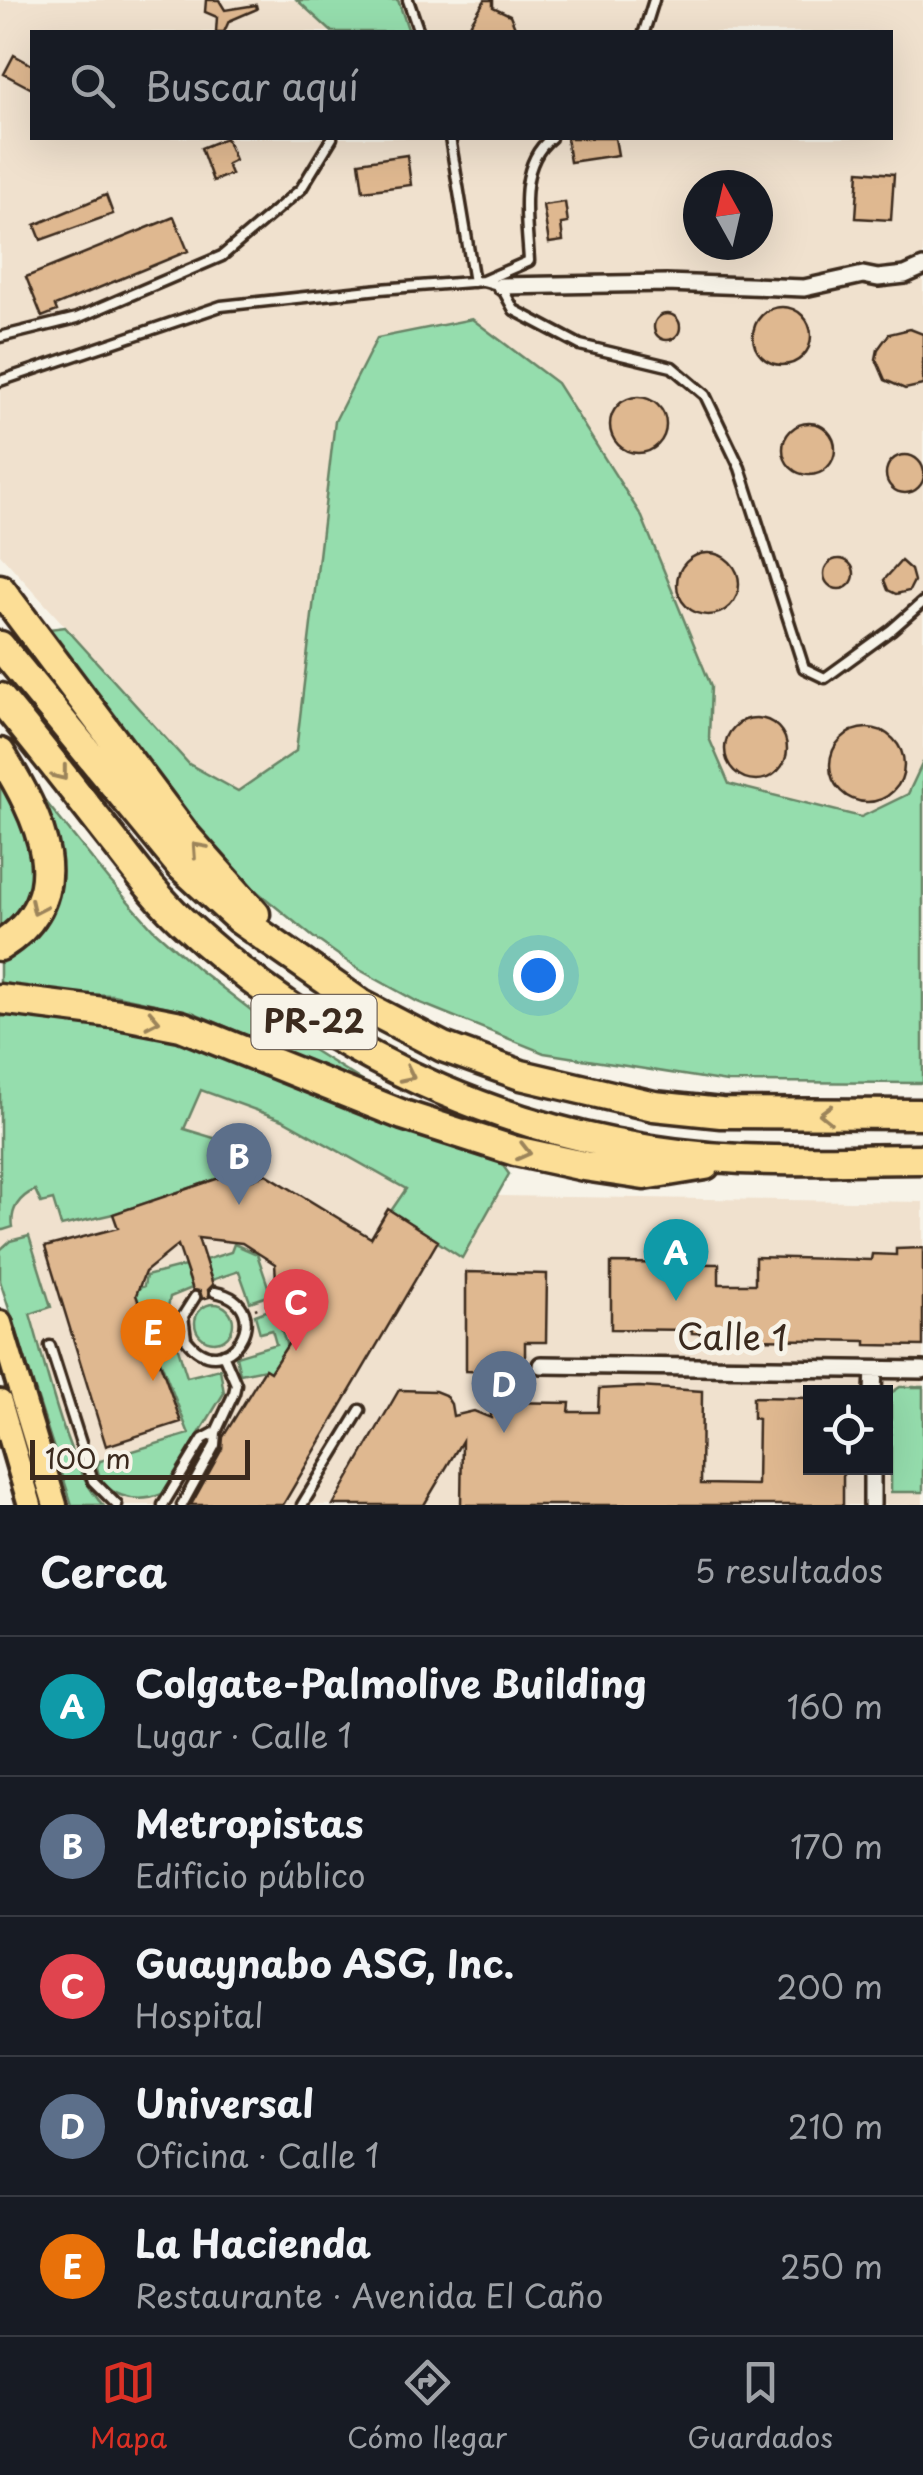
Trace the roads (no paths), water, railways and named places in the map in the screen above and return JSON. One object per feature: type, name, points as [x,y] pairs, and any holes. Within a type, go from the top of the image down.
[{"type":"highway","points":[[0,589],[184,834],[285,950]]},
{"type":"highway","name":"PR-22","points":[[0,646],[181,866],[239,920],[362,1005],[442,1047],[520,1074],[654,1106],[721,1113],[923,1114]]},
{"type":"highway","name":"PR-22","points":[[0,698],[170,908],[294,1010],[374,1059],[453,1097],[517,1120],[584,1137],[740,1159],[923,1158]]},
{"type":"highway","points":[[0,753],[40,827],[46,868],[42,902],[34,917],[0,946]]},
{"type":"highway","points":[[0,999],[181,1026],[421,1122],[516,1151],[584,1166],[644,1175],[740,1159]]},
{"type":"highway","points":[[0,1013],[56,1007]]},
{"type":"main road","points":[[0,1323],[56,1505]]},
{"type":"main road","points":[[0,1402],[30,1505]]},
{"type":"street","points":[[501,286],[666,283],[804,288],[864,275],[905,275],[923,267]]},
{"type":"street","name":"Calle 1","points":[[541,1366],[923,1370]]},
{"type":"street","points":[[873,1385],[874,1370]]},
{"type":"street","points":[[872,1475],[872,1505]]},
{"type":"lane","points":[[408,0],[418,30]]},
{"type":"lane","points":[[645,30],[654,0]]},
{"type":"lane","points":[[0,337],[77,318],[222,256],[301,189],[331,140]]},
{"type":"lane","points":[[450,140],[479,282]]},
{"type":"lane","points":[[479,282],[529,260],[525,184],[541,145],[547,140]]},
{"type":"lane","points":[[0,381],[221,306],[479,282],[501,286],[514,310],[580,345],[672,367],[706,395],[740,468],[804,668],[825,678],[923,602]]},
{"type":"lane","points":[[195,1298],[183,1316],[183,1332],[196,1350],[210,1356],[223,1354],[242,1339],[246,1326],[244,1313],[235,1300],[215,1292]]},
{"type":"lane","points":[[50,1346],[93,1481],[116,1505]]},
{"type":"lane","points":[[182,1505],[216,1445],[216,1432],[228,1412],[236,1384],[223,1354]]},
{"type":"lane","points":[[302,1505],[360,1410]]},
{"type":"lane","points":[[164,1505],[203,1438],[216,1432]]},
{"type":"place","name":"Metropistas","points":[[239,1205]]},
{"type":"place","name":"Colgate-Palmolive Building","points":[[676,1301]]},
{"type":"place","name":"Guaynabo ASG, Inc.","points":[[296,1351]]},
{"type":"place","name":"La Hacienda","points":[[153,1381]]},
{"type":"place","name":"Universal","points":[[504,1433]]}]
